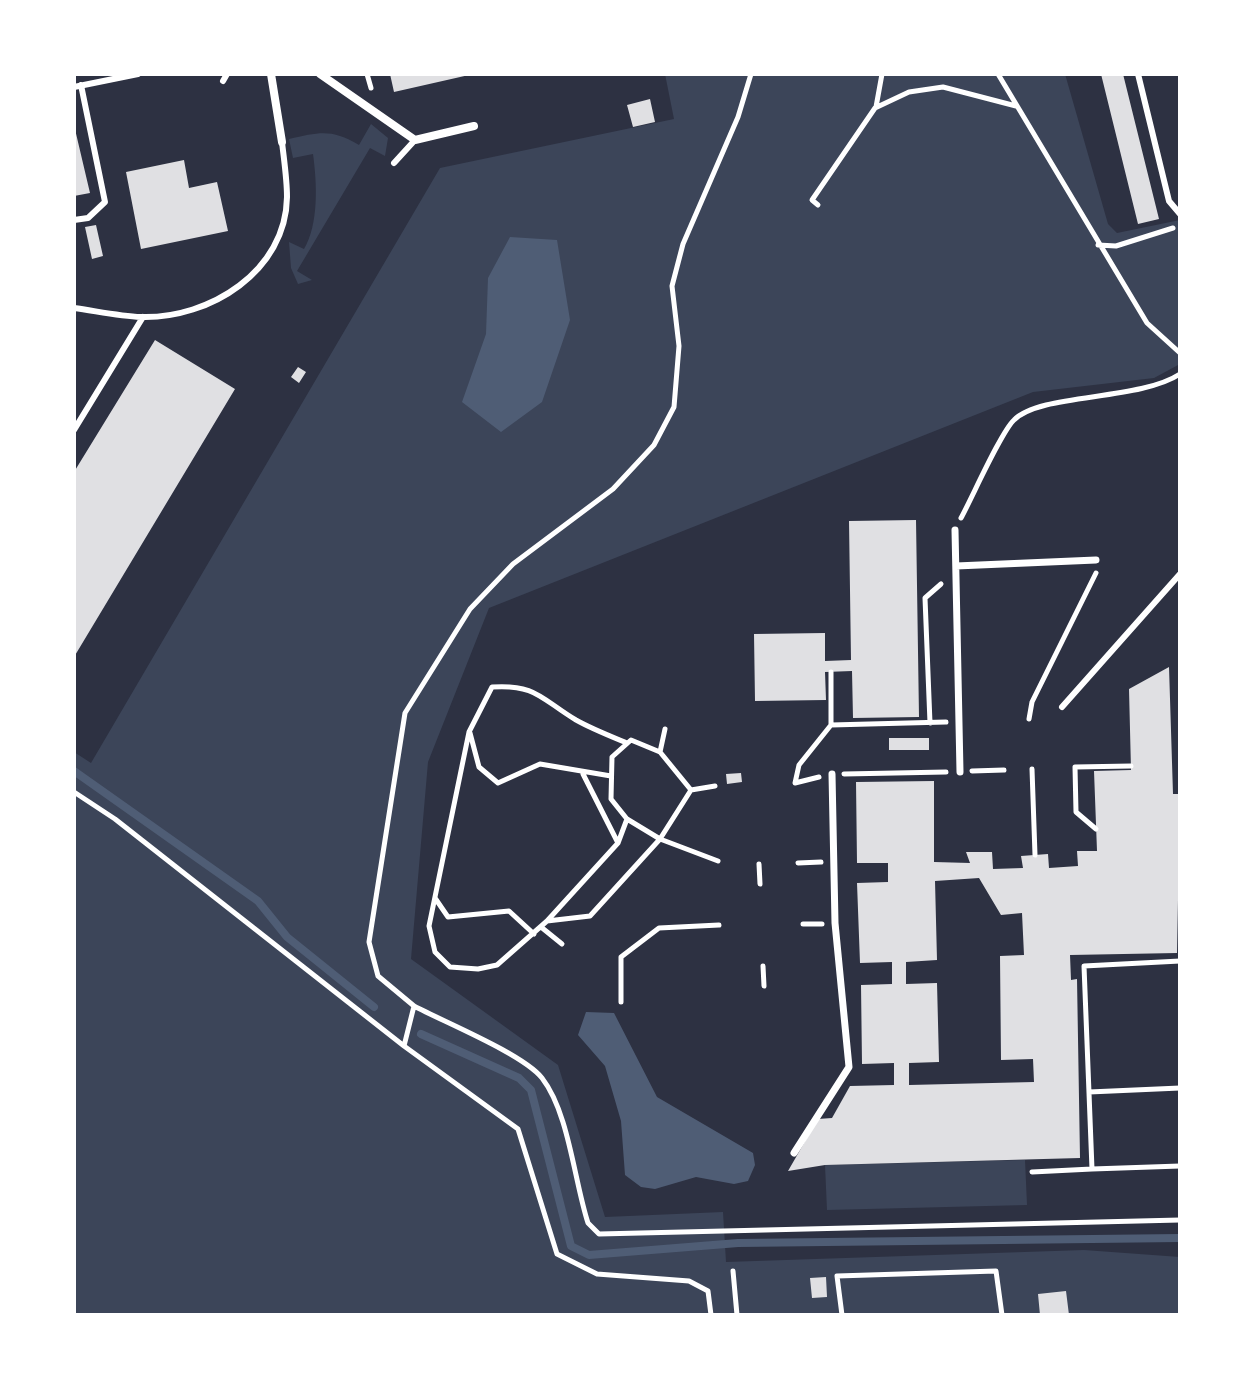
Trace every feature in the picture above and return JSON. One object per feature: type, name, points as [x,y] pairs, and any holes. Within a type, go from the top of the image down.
[{"type":"street","points":[[271,74],[282,142]]},
{"type":"street","points":[[320,74],[415,140],[474,126]]},
{"type":"street","points":[[955,530],[960,772]]},
{"type":"street","points":[[956,566],[1096,560]]},
{"type":"street","points":[[794,1153],[849,1067],[835,923],[832,774]]},
{"type":"lane","points":[[74,220],[88,218],[105,202],[78,86],[138,74]]},
{"type":"lane","points":[[223,81],[227,74]]},
{"type":"lane","points":[[1138,74],[1169,201],[1180,214]]},
{"type":"lane","points":[[394,163],[415,140]]},
{"type":"lane","points":[[74,308],[143,317],[206,306],[246,282],[276,245],[287,199],[282,142]]},
{"type":"lane","points":[[74,430],[143,317]]},
{"type":"lane","points":[[1062,707],[1180,574]]},
{"type":"path","points":[[751,74],[738,117],[683,244],[672,286],[679,346],[674,407],[654,445],[613,489],[513,564],[470,609],[405,713],[369,942],[378,976],[414,1006],[509,1055],[541,1076],[558,1107],[588,1223],[599,1234],[1180,1220]]},
{"type":"path","points":[[818,205],[812,200],[875,108],[882,74]]},
{"type":"path","points":[[998,74],[1097,245],[1147,323],[1180,353]]},
{"type":"path","points":[[875,108],[909,92],[943,87],[1017,106]]},
{"type":"path","points":[[1097,245],[1116,246],[1180,225]]},
{"type":"path","points":[[955,530],[1014,419],[1043,407],[1162,386],[1180,374]]},
{"type":"path","points":[[1029,719],[1032,702],[1096,577],[1096,560]]},
{"type":"path","points":[[930,723],[925,598],[938,585],[956,583]]},
{"type":"path","points":[[831,672],[831,725],[799,765],[795,783],[832,774],[1004,770]]},
{"type":"path","points":[[627,743],[576,720],[536,691],[518,685],[492,687],[469,732],[429,926],[435,952],[450,967],[478,969],[497,965],[547,921],[618,843],[627,819]]},
{"type":"path","points":[[831,725],[959,722]]},
{"type":"path","points":[[660,752],[665,729]]},
{"type":"path","points":[[469,732],[479,767],[498,783],[540,764],[583,774],[611,776]]},
{"type":"path","points":[[691,790],[660,752],[631,740],[612,757],[611,799],[627,819],[660,839],[718,861]]},
{"type":"path","points":[[1096,829],[1076,812],[1075,767],[1131,766]]},
{"type":"path","points":[[1032,769],[1035,855]]},
{"type":"path","points":[[583,774],[618,843]]},
{"type":"path","points":[[547,921],[590,916],[660,839],[691,790],[715,786]]},
{"type":"path","points":[[74,792],[115,819],[404,1046],[518,1129],[557,1254],[597,1274],[689,1281],[708,1291],[711,1315]]},
{"type":"path","points":[[759,864],[760,884]]},
{"type":"path","points":[[435,898],[448,917],[509,911],[534,934]]},
{"type":"path","points":[[621,1002],[621,957],[659,928],[719,925]]},
{"type":"path","points":[[541,927],[562,944]]},
{"type":"path","points":[[1092,1169],[1084,966],[1180,961]]},
{"type":"path","points":[[763,966],[764,986]]},
{"type":"path","points":[[404,1046],[414,1006]]},
{"type":"path","points":[[1089,1092],[1180,1088]]},
{"type":"path","points":[[1032,1172],[1180,1166]]},
{"type":"path","points":[[733,1271],[737,1315]]},
{"type":"path","points":[[842,1315],[837,1276],[996,1271],[1002,1315]]},
{"type":"shaded area","points":[[665,74],[1065,74],[1108,224],[1117,233],[1180,220],[1180,364],[1154,378],[1033,392],[489,608],[428,762],[411,959],[558,1065],[605,1217],[723,1212],[726,1262],[1084,1250],[1180,1257],[1180,1315],[74,1315],[74,752],[91,763],[440,168],[674,119]]},
{"type":"shaded area","points":[[371,124],[388,138],[385,156],[370,148],[297,271],[312,280],[298,284],[291,268],[289,242],[304,249],[309,239],[316,203],[315,178],[313,154],[293,158],[289,139],[326,133],[359,145]]},
{"type":"shaded area","points":[[510,237],[557,240],[570,320],[542,402],[501,432],[462,402],[486,334],[488,278]]},
{"type":"shaded area","points":[[586,1012],[614,1013],[657,1097],[753,1153],[755,1165],[748,1181],[734,1184],[696,1177],[655,1189],[641,1187],[625,1175],[621,1121],[605,1066],[578,1035]]},
{"type":"shaded area","points":[[1025,1160],[1027,1205],[827,1210],[825,1165]]},
{"type":"building","points":[[390,74],[469,74],[469,75],[394,92]]},
{"type":"building","points":[[1101,74],[1123,74],[1159,219],[1138,224]]},
{"type":"building","points":[[650,99],[655,122],[633,127],[627,105]]},
{"type":"building","points":[[74,125],[90,193],[74,196]]},
{"type":"building","points":[[184,160],[189,188],[217,182],[228,231],[141,249],[126,172]]},
{"type":"building","points":[[96,225],[103,256],[92,259],[85,227]]},
{"type":"building","points":[[155,340],[235,389],[74,657],[74,472]]},
{"type":"building","points":[[298,367],[306,372],[299,383],[291,377]]},
{"type":"building","points":[[916,520],[919,717],[853,718],[852,671],[825,672],[826,700],[755,701],[754,634],[825,633],[825,661],[851,660],[849,521]]},
{"type":"building","points":[[1169,667],[1173,794],[1180,794],[1177,953],[1070,955],[1071,980],[1077,979],[1080,1158],[825,1165],[788,1171],[818,1119],[832,1118],[850,1086],[894,1085],[894,1063],[862,1064],[861,985],[892,984],[892,962],[860,963],[857,883],[888,882],[888,863],[857,863],[856,782],[934,781],[934,862],[970,863],[966,852],[992,852],[993,869],[1023,868],[1021,856],[1048,854],[1049,868],[1078,866],[1077,851],[1097,851],[1094,771],[1131,770],[1129,689]],"holes":[[[979,878],[1001,915],[1022,913],[1024,955],[1000,956],[1001,1060],[1033,1059],[1034,1082],[909,1085],[909,1063],[939,1062],[937,983],[906,984],[906,962],[937,960],[935,881]]]},
{"type":"building","points":[[889,738],[929,738],[929,750],[889,750]]},
{"type":"building","points":[[741,773],[742,782],[727,784],[726,774]]},
{"type":"building","points":[[826,1277],[827,1297],[812,1298],[810,1278]]},
{"type":"building","points":[[1066,1291],[1069,1315],[1040,1315],[1038,1294]]},
{"type":"waterway","points":[[74,771],[258,901],[287,937],[374,1007]]},
{"type":"waterway","points":[[421,1034],[519,1078],[531,1090],[571,1246],[589,1255],[738,1243],[1180,1238]]}]
